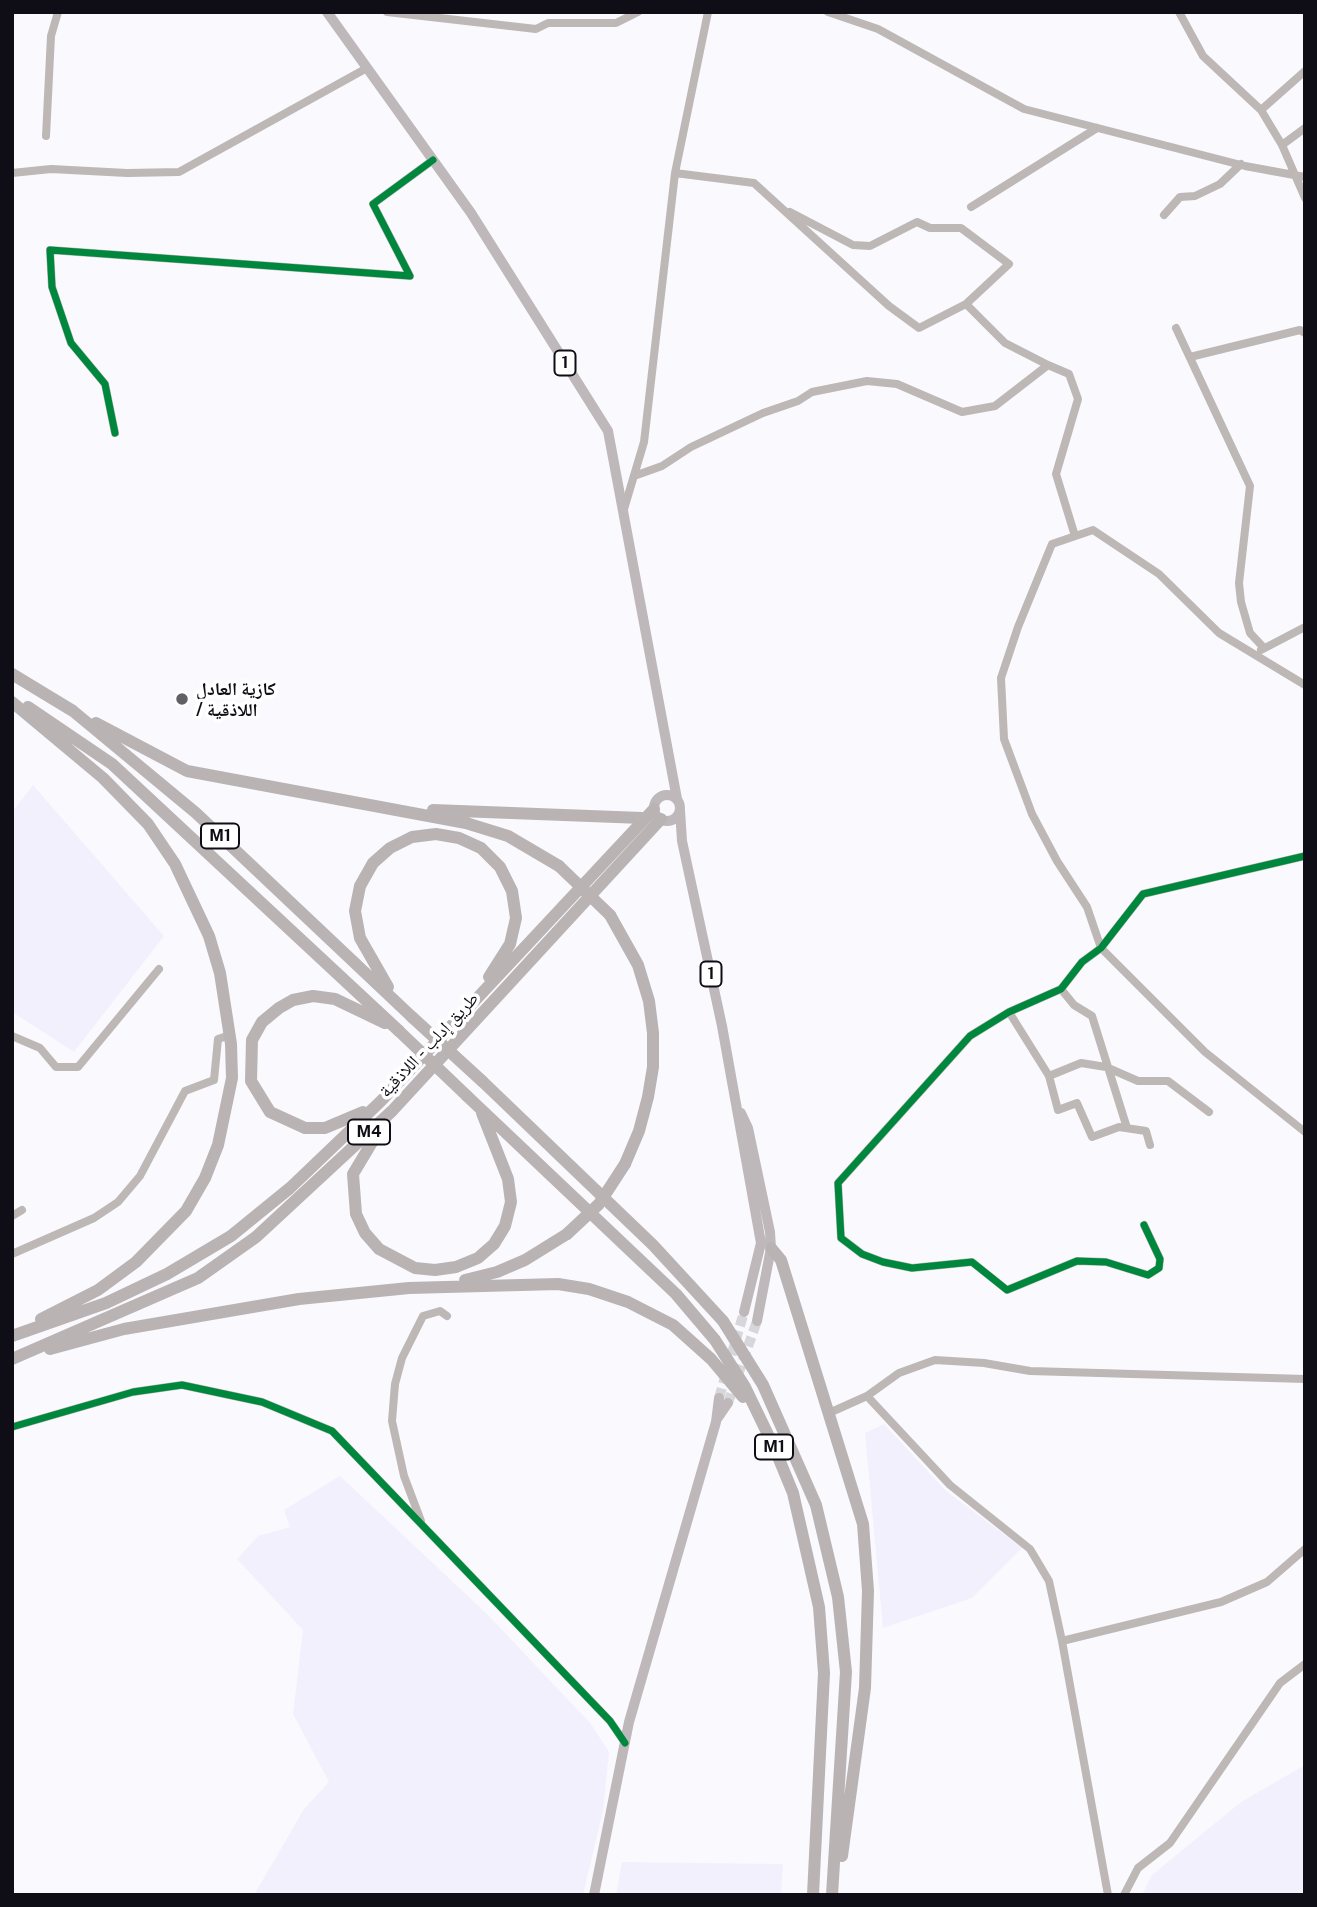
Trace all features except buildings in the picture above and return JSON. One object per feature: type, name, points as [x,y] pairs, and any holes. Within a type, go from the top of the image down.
[{"type":"highway","name":"M1","points":[[12,674],[73,711],[196,813],[653,1245],[723,1321],[764,1385],[817,1505],[838,1597],[845,1672],[834,1895]]},
{"type":"highway","name":"M1","points":[[12,700],[59,726],[112,764],[676,1294],[715,1340],[745,1387],[793,1493],[819,1607],[824,1673],[813,1895]]},
{"type":"highway","points":[[12,700],[103,778],[148,824],[175,864],[209,936],[220,973],[230,1035],[232,1077],[227,1111],[205,1178],[186,1211],[136,1262],[98,1290],[12,1335]]},
{"type":"highway","points":[[12,1359],[124,1329],[247,1306],[470,1280],[525,1260],[567,1234],[599,1204],[625,1164],[648,1097],[653,1067],[649,1001],[638,965],[610,915],[559,866],[508,836],[400,809],[234,782],[187,771],[73,711]]},
{"type":"highway","points":[[400,809],[642,818]]},
{"type":"highway","name":"طريق إدلب - اللاذقية","points":[[12,1335],[106,1303],[167,1273],[231,1236],[290,1188],[381,1101],[642,818],[660,816]]},
{"type":"highway","name":"طريق إدلب - اللاذقية","points":[[12,1359],[198,1278],[256,1237],[392,1111],[660,816]]},
{"type":"highway","points":[[412,1017],[373,963],[360,938],[355,911],[360,886],[373,863],[390,848],[412,837],[436,834],[459,838],[481,848],[500,867],[512,891],[516,918],[510,944],[459,1019]]},
{"type":"highway","points":[[381,1101],[346,1122],[325,1128],[305,1128],[282,1120],[270,1112],[259,1099],[250,1081],[252,1040],[262,1022],[279,1008],[293,1000],[313,996],[335,999],[399,1031]]},
{"type":"highway","points":[[392,1111],[353,1174],[356,1214],[365,1233],[379,1249],[415,1268],[435,1270],[456,1267],[478,1258],[494,1244],[505,1226],[511,1202],[508,1179],[479,1107]]},
{"type":"highway","points":[[766,1245],[781,1260],[863,1524],[868,1591],[865,1688],[834,1895]]},
{"type":"highway","points":[[409,1288],[558,1284],[589,1289],[628,1302],[673,1325],[711,1359],[754,1409]]},
{"type":"main road","name":"1","points":[[327,12],[471,213],[608,431],[678,804],[682,841],[738,1108],[748,1128],[770,1232],[766,1245]]},
{"type":"main road","points":[[660,797],[667,794],[678,804],[675,818],[660,816],[660,797],[670,770]]},
{"type":"main road","name":"1","points":[[660,816],[682,841]]},
{"type":"main road","points":[[744,1312],[766,1245]]},
{"type":"main road","points":[[757,1321],[766,1245]]},
{"type":"main road","points":[[594,1895],[625,1743],[724,1401]]},
{"type":"street","points":[[47,136],[51,36],[58,12]]},
{"type":"street","points":[[394,13],[536,29],[548,23],[616,23],[638,12]]},
{"type":"street","points":[[624,512],[644,442],[674,173],[708,12]]},
{"type":"street","points":[[828,12],[878,29],[1024,109],[1241,164],[1305,177]]},
{"type":"street","points":[[1179,12],[1203,56],[1261,110],[1282,145],[1305,198]]},
{"type":"street","points":[[12,173],[51,169],[127,173],[179,172],[367,68]]},
{"type":"street","points":[[1261,110],[1305,71]]},
{"type":"street","points":[[971,207],[1097,128]]},
{"type":"street","points":[[1282,145],[1305,128]]},
{"type":"street","points":[[115,433],[105,384],[71,343],[51,288],[50,250],[410,276],[373,204],[433,160]]},
{"type":"street","points":[[1164,215],[1180,197],[1195,196],[1220,184],[1241,164]]},
{"type":"street","points":[[674,173],[754,183],[781,208],[889,306],[919,328],[966,304],[1009,264],[961,228],[930,228],[916,222],[870,246],[853,245],[781,208]]},
{"type":"street","points":[[966,304],[1005,343],[1069,374],[1078,399],[1056,474],[1075,536]]},
{"type":"street","points":[[1176,328],[1250,486],[1239,583],[1241,603],[1250,633],[1264,648]]},
{"type":"street","points":[[1189,357],[1300,330],[1305,333]]},
{"type":"street","points":[[634,476],[662,466],[691,447],[762,413],[799,401],[812,392],[867,381],[897,384],[962,412],[995,406],[1048,365]]},
{"type":"street","points":[[1305,685],[1219,633],[1159,574],[1093,530],[1052,544],[1018,627],[1001,678],[1004,739],[1032,814],[1057,861],[1087,907],[1101,948],[1205,1052],[1249,1090],[1305,1132]]},
{"type":"street","points":[[1253,654],[1305,627]]},
{"type":"street","points":[[1144,1225],[1160,1259],[1159,1268],[1148,1275],[1107,1262],[1077,1261],[1007,1290],[972,1262],[912,1268],[862,1254],[841,1238],[838,1183],[970,1036],[1009,1012],[1061,989],[1082,962],[1101,948],[1143,894],[1305,856]]},
{"type":"street","points":[[12,1036],[40,1048],[56,1068],[78,1067],[159,969]]},
{"type":"street","points":[[1061,989],[1074,1005],[1092,1016],[1127,1128]]},
{"type":"street","points":[[1009,1012],[1049,1076],[1058,1110],[1077,1103],[1092,1137],[1119,1127],[1127,1128],[1146,1131],[1150,1145]]},
{"type":"street","points":[[12,1254],[94,1218],[118,1202],[140,1177],[185,1091],[214,1080],[218,1038],[230,1035]]},
{"type":"street","points":[[1049,1076],[1081,1063],[1106,1067],[1138,1081],[1168,1081],[1209,1112]]},
{"type":"street","points":[[12,1216],[22,1210]]},
{"type":"street","points":[[423,1526],[404,1476],[392,1421],[395,1384],[402,1358],[423,1316],[440,1311],[447,1316]]},
{"type":"street","points":[[829,1413],[867,1396],[899,1373],[935,1360],[984,1363],[1030,1371],[1305,1379]]},
{"type":"street","points":[[12,1427],[133,1392],[182,1385],[262,1402],[332,1431],[600,1712],[625,1743]]},
{"type":"street","points":[[867,1396],[950,1485],[1030,1549],[1049,1581],[1108,1895]]},
{"type":"street","points":[[1062,1642],[1221,1602],[1268,1582],[1305,1549]]},
{"type":"street","points":[[1124,1895],[1138,1868],[1170,1843],[1280,1683],[1305,1664]]},
{"type":"shaded area","points":[[33,785],[164,936],[74,1052],[12,1012],[12,812]]},
{"type":"shaded area","points":[[884,1424],[945,1490],[1022,1548],[972,1598],[883,1628],[865,1433]]},
{"type":"shaded area","points":[[340,1476],[488,1615],[591,1724],[609,1752],[603,1810],[583,1895],[254,1895],[304,1809],[329,1782],[293,1714],[303,1630],[237,1559],[258,1536],[290,1527],[284,1510]]},
{"type":"shaded area","points":[[1305,1765],[1305,1895],[1142,1895],[1152,1875],[1241,1802]]},
{"type":"shaded area","points":[[622,1862],[783,1864],[781,1895],[616,1895]]},
{"type":"tunnel","points":[[719,1398],[744,1312]]},
{"type":"tunnel","points":[[728,1403],[757,1321]]},
{"type":"cycle path","points":[[115,433],[105,384],[71,343],[52,287],[50,250],[410,276],[373,204],[433,160]]},
{"type":"cycle path","points":[[1144,1225],[1160,1259],[1159,1268],[1148,1275],[1106,1262],[1077,1261],[1007,1290],[972,1262],[912,1268],[862,1254],[841,1238],[838,1183],[970,1036],[1009,1012],[1061,989],[1082,962],[1101,948],[1143,894],[1305,856]]},
{"type":"cycle path","points":[[12,1427],[133,1392],[182,1385],[262,1402],[332,1431],[610,1721],[625,1743]]},
{"type":"place","name":"كازية العادل / اللاذقية","points":[[182,699]]}]
